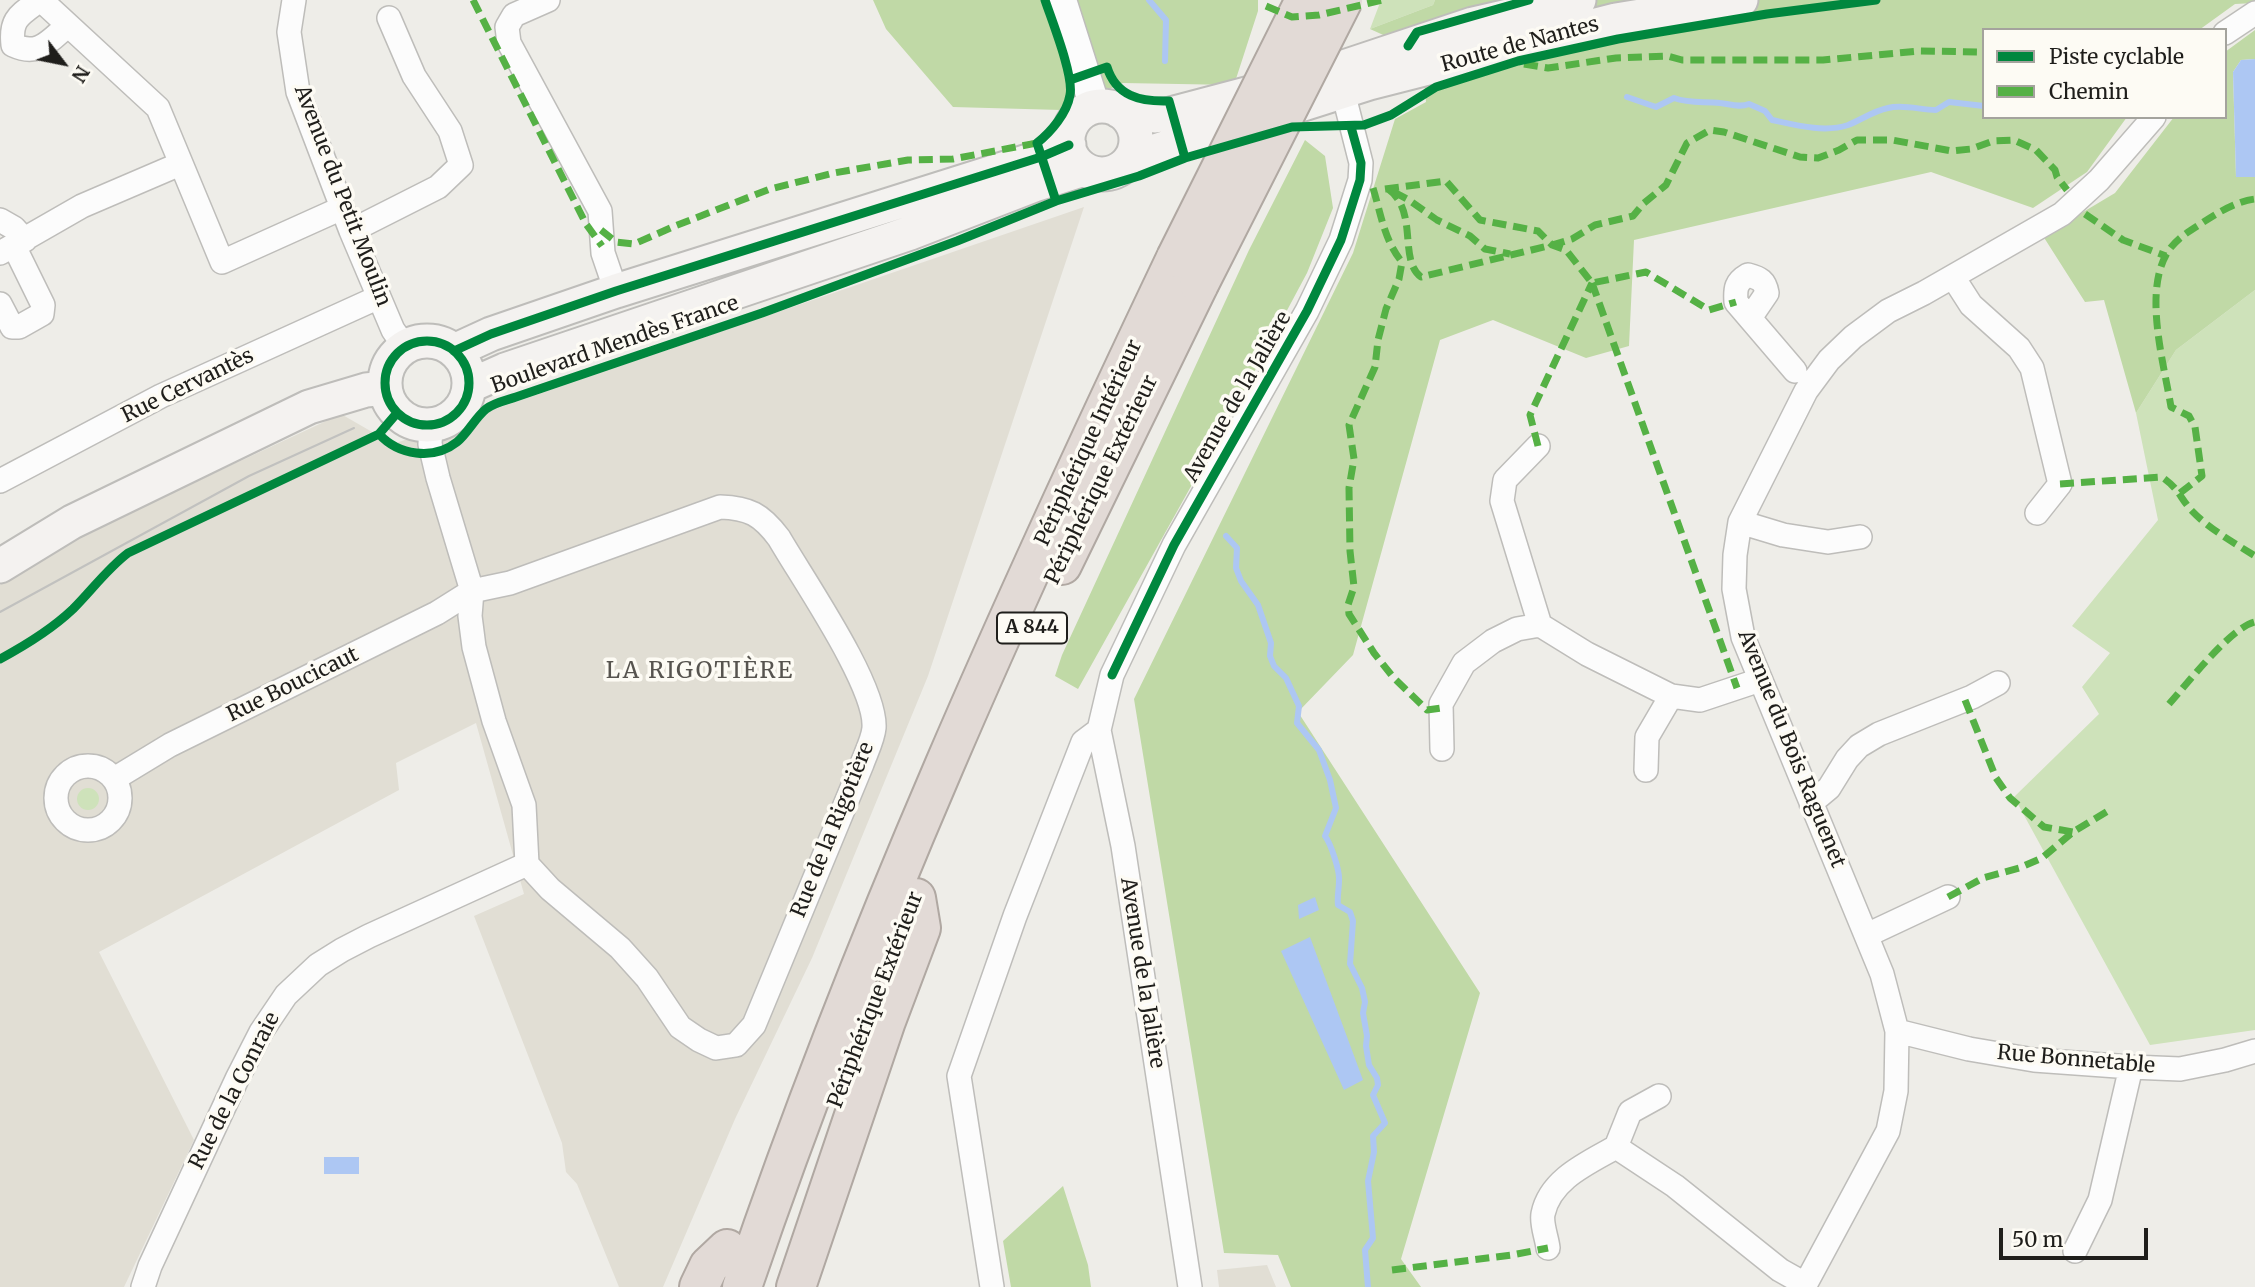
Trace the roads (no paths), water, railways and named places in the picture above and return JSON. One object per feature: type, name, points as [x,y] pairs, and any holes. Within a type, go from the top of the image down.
[{"type":"highway","name":"Périphérique Intérieur","points":[[742,1287],[826,1053],[941,771],[1050,526],[1187,271],[1305,0]]},
{"type":"highway","name":"Périphérique Extérieur","points":[[769,1287],[844,1080],[916,898],[1187,271],[1343,0]]},
{"type":"highway","points":[[715,1287],[793,1066],[832,972],[908,807],[941,771]]},
{"type":"highway","points":[[796,1287],[886,1021],[921,928],[916,898]]},
{"type":"highway","points":[[699,1287],[709,1266],[727,1249]]},
{"type":"main road","name":"Route de Nantes","points":[[1130,159],[1340,81],[1473,24],[1579,0]]},
{"type":"main road","name":"Route de Nantes","points":[[1107,109],[1156,116],[1340,81],[1369,83],[1616,20],[1741,0]]},
{"type":"main road","points":[[1107,109],[1130,122],[1136,144],[1124,166],[1110,173],[1098,174],[1077,157],[1069,133],[1084,112],[1107,109]]},
{"type":"main road","points":[[454,351],[491,334],[616,291],[1041,157],[1077,157]]},
{"type":"main road","name":"Boulevard Mendès France","points":[[469,386],[505,370],[911,233],[1034,185],[1077,157]]},
{"type":"main road","points":[[427,341],[439,343],[454,351],[467,369],[469,386],[466,399],[455,415],[444,422],[431,425],[413,423],[402,418],[389,402],[385,376],[389,365],[405,347],[427,341]]},
{"type":"main road","points":[[0,566],[72,522],[309,408],[366,390],[385,388]]},
{"type":"street","points":[[68,25],[40,49],[25,51],[13,45],[11,29],[17,17],[41,0],[158,108],[222,262],[342,208]]},
{"type":"street","name":"Avenue du Petit Moulin","points":[[294,0],[289,32],[298,92],[351,231],[393,330],[405,347]]},
{"type":"street","points":[[548,0],[514,15],[507,27],[509,43],[600,211],[603,253],[616,291]]},
{"type":"street","points":[[1061,0],[1107,109]]},
{"type":"street","points":[[2227,32],[2255,13]]},
{"type":"street","points":[[351,231],[438,187],[461,165],[450,131],[414,76],[389,18]]},
{"type":"street","name":"Avenue de la Jalière","points":[[1190,1287],[1125,860],[1099,730],[1112,676],[1174,545],[1307,311],[1341,240],[1360,180],[1361,163],[1340,81]]},
{"type":"street","name":"Avenue du Bois Raguenet","points":[[1805,1285],[1888,1132],[1896,1091],[1897,1031],[1882,974],[1867,935],[1742,637],[1734,589],[1740,522],[1807,391],[1829,360],[1853,337],[1888,311],[2062,214],[2077,202],[2152,119]]},
{"type":"street","points":[[13,247],[82,206],[180,164]]},
{"type":"street","points":[[0,220],[15,228],[13,247],[43,305],[42,314],[19,327],[12,327],[0,304]]},
{"type":"street","points":[[1953,277],[1971,305],[2019,348],[2032,368],[2060,484],[2037,513]]},
{"type":"street","name":"Rue Cervantès","points":[[0,481],[161,396],[379,297]]},
{"type":"street","points":[[1750,318],[1795,371]]},
{"type":"street","points":[[431,425],[430,444],[438,478],[472,591],[470,616],[474,647],[494,721],[524,805],[527,864]]},
{"type":"street","points":[[1538,446],[1505,480],[1502,501],[1540,625],[1587,654],[1671,696],[1700,700],[1760,680]]},
{"type":"street","name":"Rue de la Rigotière","points":[[472,591],[510,583],[720,507],[753,512],[767,522],[779,538],[856,668],[871,703],[874,729],[862,764],[754,1025],[736,1045],[716,1048],[680,1027],[647,978],[620,948],[550,889],[527,864]]},
{"type":"street","points":[[1740,522],[1783,535],[1828,541],[1860,537]]},
{"type":"street","name":"Rue Boucicaut","points":[[114,779],[170,745],[437,613],[472,591]]},
{"type":"street","points":[[1442,749],[1441,704],[1464,663],[1493,641],[1517,629],[1540,625]]},
{"type":"street","points":[[1811,803],[1829,788],[1859,746],[1879,734],[1972,697],[1998,683]]},
{"type":"street","points":[[1646,770],[1647,737],[1671,696]]},
{"type":"street","points":[[992,1287],[959,1076],[1014,916],[1083,742],[1099,730]]},
{"type":"street","name":"Rue de la Conraie","points":[[143,1287],[150,1266],[237,1079],[261,1032],[286,995],[318,965],[342,950],[527,864]]},
{"type":"street","points":[[1867,935],[1948,897]]},
{"type":"street","name":"Rue Bonnetable","points":[[1897,1031],[1969,1049],[2034,1060],[2131,1067],[2180,1069],[2255,1051]]},
{"type":"street","points":[[2075,1251],[2099,1200],[2131,1067]]},
{"type":"street","points":[[1548,1248],[1543,1215],[1555,1190],[1576,1169],[1616,1147],[1630,1112],[1659,1096]]},
{"type":"street","points":[[1616,1147],[1675,1186],[1780,1270],[1805,1285]]},
{"type":"water","points":[[2255,59],[2255,177],[2236,177],[2233,72],[2241,60]]},
{"type":"water","points":[[1315,897],[1319,910],[1299,919],[1298,905]]},
{"type":"water","points":[[1310,937],[1363,1080],[1344,1090],[1281,951]]},
{"type":"water","points":[[324,1157],[359,1157],[359,1174],[324,1174]]},
{"type":"waterway","points":[[1149,0],[1166,20],[1165,61]]},
{"type":"waterway","points":[[1627,97],[1656,107],[1674,98],[1738,106],[1749,104],[1765,111],[1772,120],[1820,128],[1848,125],[1877,111],[1894,107],[1936,110],[1949,102],[1982,106]]},
{"type":"waterway","points":[[1226,536],[1237,548],[1236,568],[1241,581],[1258,605],[1271,643],[1270,656],[1274,666],[1286,678],[1299,706],[1297,723],[1319,750],[1330,780],[1336,808],[1325,836],[1338,871],[1338,905],[1350,912],[1353,921],[1350,964],[1362,988],[1369,1065],[1378,1085],[1373,1095],[1385,1123],[1373,1136],[1374,1152],[1368,1181],[1373,1238],[1365,1250],[1368,1287]]},
{"type":"tram line","points":[[0,612],[249,476],[354,428]]},
{"type":"district","name":"LA RIGOTIÈRE","points":[[700,671]]}]
